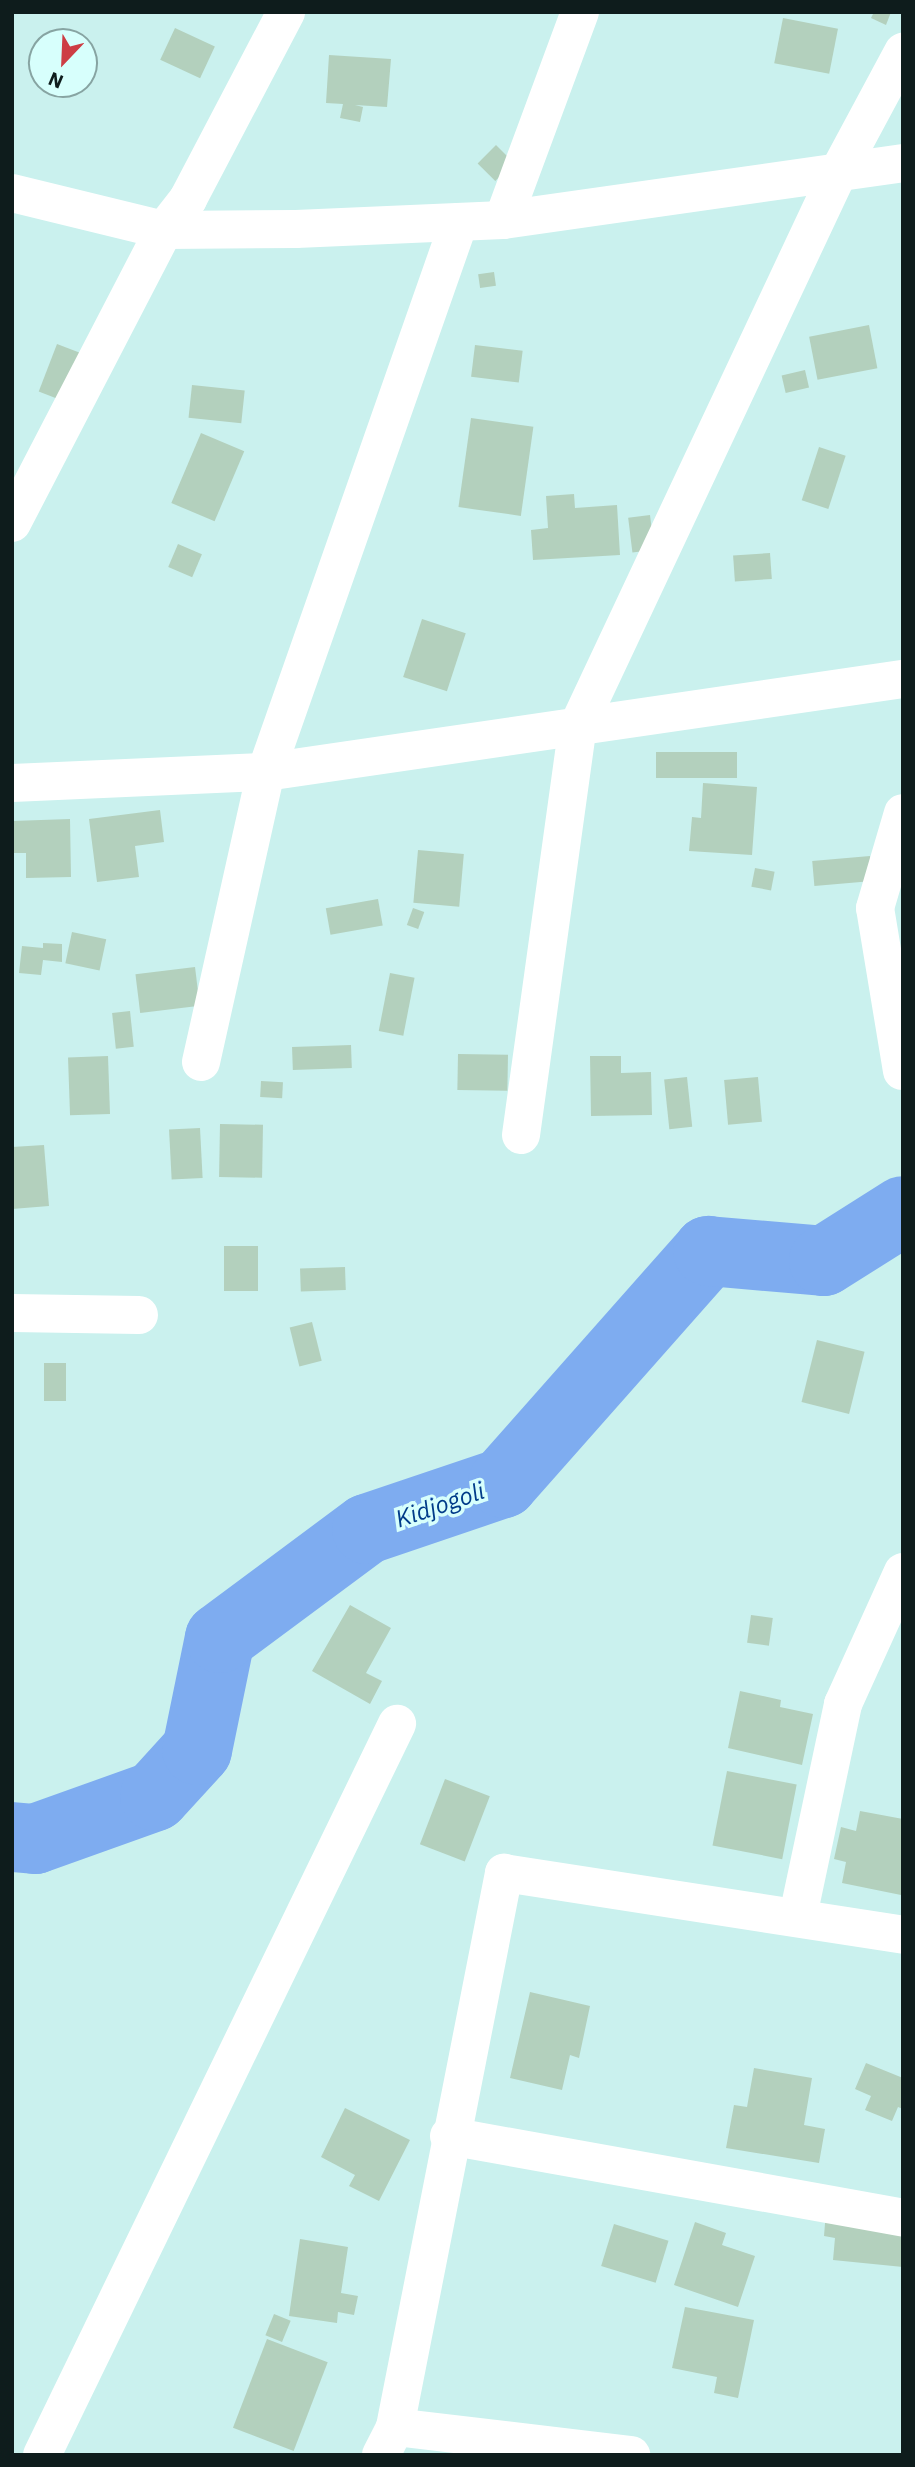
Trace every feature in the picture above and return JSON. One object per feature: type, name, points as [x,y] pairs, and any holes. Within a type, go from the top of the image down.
[{"type":"street","points":[[12,523],[164,230],[188,200],[286,12]]},
{"type":"street","points":[[503,220],[580,12]]},
{"type":"street","points":[[521,1135],[578,726],[837,175],[903,52]]},
{"type":"street","points":[[12,193],[164,230],[459,222],[503,220],[837,175],[903,163]]},
{"type":"street","points":[[201,1062],[266,772],[459,222]]},
{"type":"street","points":[[12,783],[266,772],[903,679]]},
{"type":"street","points":[[902,1071],[875,908],[903,813]]},
{"type":"street","points":[[12,1313],[139,1315]]},
{"type":"street","points":[[798,1916],[844,1704],[903,1572]]},
{"type":"street","points":[[42,2455],[397,1724]]},
{"type":"street","points":[[631,2455],[388,2441],[504,1873],[798,1916],[903,1935]]},
{"type":"street","points":[[449,2136],[903,2218]]},
{"type":"building","points":[[874,12],[891,12],[886,25],[871,18]]},
{"type":"building","points":[[783,18],[838,29],[829,74],[774,63]]},
{"type":"building","points":[[175,28],[215,47],[200,78],[160,60]]},
{"type":"building","points":[[329,55],[391,59],[387,107],[355,105],[363,107],[360,122],[340,118],[343,104],[326,103]]},
{"type":"building","points":[[496,145],[514,163],[495,181],[478,163]]},
{"type":"building","points":[[494,272],[496,286],[480,288],[478,274]]},
{"type":"building","points":[[869,325],[877,368],[818,380],[809,337]]},
{"type":"building","points":[[57,344],[96,359],[78,407],[39,392]]},
{"type":"building","points":[[475,345],[523,351],[519,383],[471,377]]},
{"type":"building","points":[[805,370],[809,388],[786,393],[782,375]]},
{"type":"building","points":[[192,385],[245,391],[241,423],[189,418]]},
{"type":"building","points":[[471,418],[533,427],[521,516],[458,507]]},
{"type":"building","points":[[201,433],[244,451],[215,521],[171,503]]},
{"type":"building","points":[[819,447],[846,456],[828,509],[802,500]]},
{"type":"building","points":[[574,494],[575,508],[617,505],[620,555],[533,560],[531,530],[548,528],[546,496]]},
{"type":"building","points":[[650,515],[654,550],[632,552],[628,518]]},
{"type":"building","points":[[178,544],[202,554],[192,577],[168,567]]},
{"type":"building","points":[[770,553],[772,579],[735,582],[733,556]]},
{"type":"building","points":[[422,619],[466,633],[447,691],[403,677]]},
{"type":"building","points":[[656,752],[737,752],[737,778],[656,778]]},
{"type":"building","points":[[703,783],[757,787],[752,855],[689,851],[692,817],[701,818]]},
{"type":"building","points":[[160,810],[164,842],[135,846],[139,877],[97,882],[89,819]]},
{"type":"building","points":[[70,819],[71,877],[26,878],[26,853],[12,853],[12,821]]},
{"type":"building","points":[[418,850],[464,854],[459,907],[413,903]]},
{"type":"building","points":[[870,856],[872,881],[814,886],[812,861]]},
{"type":"building","points":[[755,868],[775,872],[771,890],[751,887]]},
{"type":"building","points":[[378,899],[383,926],[330,935],[326,908]]},
{"type":"building","points":[[413,908],[424,912],[418,929],[407,925]]},
{"type":"building","points":[[72,932],[106,939],[100,971],[65,963]]},
{"type":"building","points":[[43,943],[62,944],[62,962],[43,960],[41,975],[19,973],[22,946],[43,948]]},
{"type":"building","points":[[195,967],[200,1006],[140,1013],[135,974]]},
{"type":"building","points":[[390,973],[415,978],[403,1036],[379,1031]]},
{"type":"building","points":[[130,1011],[134,1047],[116,1049],[112,1013]]},
{"type":"building","points":[[351,1045],[352,1068],[293,1070],[292,1047]]},
{"type":"building","points":[[458,1054],[508,1055],[507,1091],[457,1090]]},
{"type":"building","points":[[108,1056],[110,1114],[70,1115],[68,1057]]},
{"type":"building","points":[[590,1056],[621,1056],[621,1073],[651,1072],[652,1115],[591,1116]]},
{"type":"building","points":[[687,1077],[692,1127],[669,1129],[664,1079]]},
{"type":"building","points":[[758,1077],[762,1122],[728,1125],[724,1080]]},
{"type":"building","points":[[261,1081],[283,1082],[282,1098],[260,1097]]},
{"type":"building","points":[[220,1124],[263,1125],[262,1178],[219,1177]]},
{"type":"building","points":[[200,1128],[203,1178],[172,1180],[169,1130]]},
{"type":"building","points":[[44,1145],[49,1206],[12,1209],[12,1147]]},
{"type":"building","points":[[224,1246],[258,1246],[258,1291],[224,1291]]},
{"type":"building","points":[[345,1267],[346,1290],[301,1292],[300,1269]]},
{"type":"building","points":[[312,1322],[322,1361],[299,1366],[290,1328]]},
{"type":"building","points":[[817,1340],[865,1352],[849,1414],[802,1402]]},
{"type":"building","points":[[44,1363],[66,1363],[66,1401],[44,1401]]},
{"type":"building","points":[[350,1605],[391,1628],[366,1673],[382,1681],[370,1704],[312,1671]]},
{"type":"building","points":[[751,1615],[773,1618],[769,1646],[747,1643]]},
{"type":"building","points":[[740,1691],[781,1700],[780,1707],[813,1714],[802,1765],[728,1748]]},
{"type":"building","points":[[727,1771],[797,1785],[782,1859],[712,1846]]},
{"type":"building","points":[[445,1779],[490,1796],[465,1862],[420,1844]]},
{"type":"building","points":[[860,1811],[903,1819],[901,1895],[842,1883],[846,1862],[834,1859],[841,1827],[856,1831]]},
{"type":"building","points":[[530,1992],[590,2006],[579,2058],[570,2055],[562,2090],[510,2078]]},
{"type":"building","points":[[866,2063],[903,2078],[903,2109],[898,2107],[892,2121],[865,2110],[871,2096],[855,2089]]},
{"type":"building","points":[[754,2068],[812,2078],[804,2125],[825,2129],[819,2163],[726,2148],[734,2105],[747,2107]]},
{"type":"building","points":[[345,2108],[410,2140],[379,2201],[349,2186],[355,2175],[321,2157]]},
{"type":"building","points":[[826,2211],[903,2220],[903,2267],[833,2260],[835,2238],[824,2236]]},
{"type":"building","points":[[695,2222],[726,2233],[722,2245],[755,2256],[738,2307],[674,2285]]},
{"type":"building","points":[[614,2224],[669,2241],[656,2283],[601,2266]]},
{"type":"building","points":[[300,2239],[348,2247],[341,2293],[358,2296],[354,2315],[338,2312],[337,2323],[289,2316]]},
{"type":"building","points":[[685,2307],[754,2320],[738,2398],[714,2393],[717,2377],[672,2368]]},
{"type":"building","points":[[274,2314],[291,2321],[282,2342],[265,2335]]},
{"type":"building","points":[[267,2339],[328,2362],[294,2451],[233,2428]]},
{"type":"waterway","name":"Kidjogoli","points":[[12,1837],[35,1839],[155,1796],[197,1750],[220,1638],[367,1529],[503,1483],[708,1251],[824,1261],[903,1211]]}]
